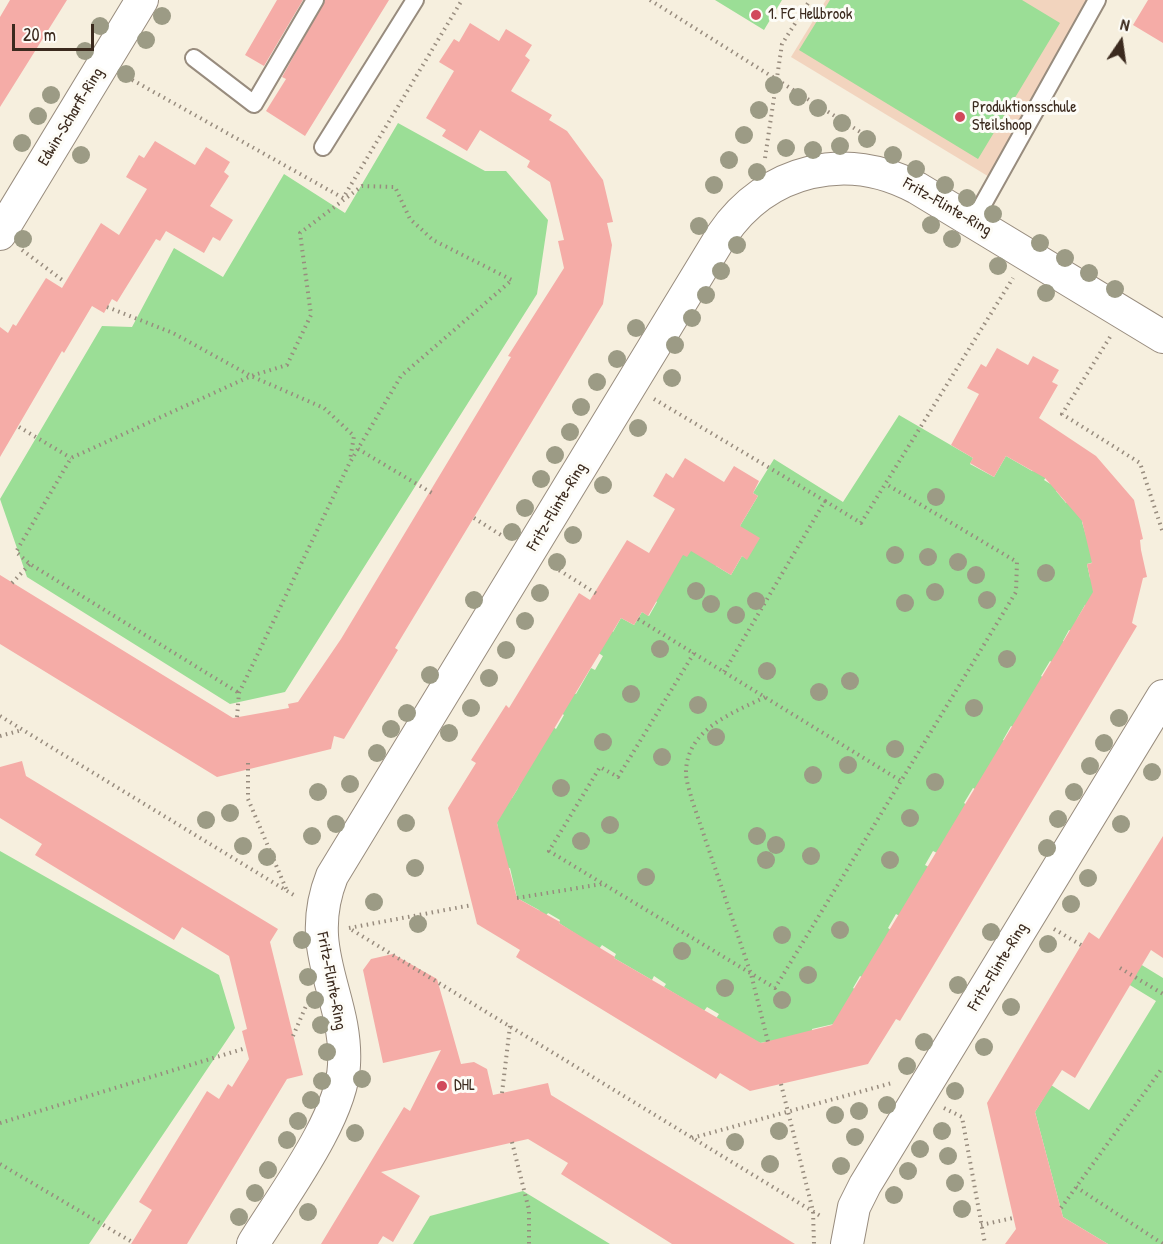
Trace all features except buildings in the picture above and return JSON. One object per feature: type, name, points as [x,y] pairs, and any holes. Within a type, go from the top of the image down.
[{"type":"street","name":"Edwin-Scharff-Ring","points":[[0,234],[142,0]]},
{"type":"street","name":"Fritz-Flinte-Ring","points":[[253,1244],[326,1124],[342,1084],[343,1041],[321,948],[321,912],[338,866],[730,224],[759,194],[783,180],[810,171],[837,167],[858,168],[904,181],[1163,337]]},
{"type":"street","name":"Fritz-Flinte-Ring","points":[[838,1233],[1163,696]]},
{"type":"lane","points":[[194,58],[254,104],[315,0]]},
{"type":"lane","points":[[322,147],[415,0]]},
{"type":"lane","points":[[973,222],[1097,0]]},
{"type":"path","points":[[343,198],[462,0]]},
{"type":"path","points":[[759,194],[783,44],[810,0]]},
{"type":"path","points":[[103,64],[343,198]]},
{"type":"path","points":[[237,717],[239,693],[349,464],[401,376],[512,280],[433,240],[410,219],[395,187],[362,186],[343,198],[300,233],[311,315],[287,365],[251,376],[71,458],[16,552],[30,564],[239,693]]},
{"type":"path","points":[[0,234],[65,282]]},
{"type":"path","points":[[631,385],[861,523],[1027,255]]},
{"type":"path","points":[[107,307],[173,333],[251,376],[324,408],[354,436],[349,464]]},
{"type":"path","points":[[1125,314],[1062,414],[1140,463],[1163,532]]},
{"type":"path","points":[[19,427],[71,458]]},
{"type":"path","points":[[358,448],[432,493]]},
{"type":"path","points":[[694,654],[618,777],[600,766],[549,851],[775,988],[1016,592],[1017,562],[886,484]]},
{"type":"path","points":[[724,672],[825,501]]},
{"type":"path","points":[[12,583],[30,564]]},
{"type":"path","points":[[638,619],[901,781]]},
{"type":"path","points":[[765,697],[711,724],[699,736],[689,756],[686,773],[692,800],[751,974],[768,1042]]},
{"type":"path","points":[[0,716],[813,1211],[838,1233]]},
{"type":"path","points":[[0,736],[22,730]]},
{"type":"path","points":[[248,763],[248,799],[288,892]]},
{"type":"path","points":[[517,898],[602,884]]},
{"type":"path","points":[[349,928],[472,905]]},
{"type":"path","points":[[1120,968],[1163,994]]},
{"type":"path","points":[[501,1093],[510,1026]]},
{"type":"path","points":[[0,1123],[246,1048]]},
{"type":"path","points":[[1061,1208],[1163,1067]]},
{"type":"path","points":[[781,1084],[813,1211],[814,1244]]},
{"type":"path","points":[[512,1142],[529,1210],[529,1244]]},
{"type":"path","points":[[0,1164],[132,1242]]},
{"type":"path","points":[[1076,1187],[1163,1244]]},
{"type":"path","points":[[981,1225],[1013,1218]]},
{"type":"shaded area","name":"Produktionsschule Steilshoop","points":[[826,0],[1099,0],[991,178],[791,57]]},
{"type":"green space","name":"1. FC Hellbrook","points":[[715,0],[782,0],[764,30]]},
{"type":"green space","name":"Produktionsschule Steilshoop","points":[[830,0],[1022,0],[1060,23],[978,159],[799,50]]},
{"type":"green space","points":[[398,123],[485,171],[506,171],[548,220],[537,294],[285,692],[230,704],[27,577],[0,499],[102,326],[132,327],[174,248],[223,277],[284,174],[345,213]]},
{"type":"green space","points":[[899,415],[973,458],[970,464],[994,477],[1006,456],[1032,471],[1049,473],[1044,480],[1057,488],[1056,491],[1066,503],[1072,498],[1088,516],[1082,522],[1094,562],[1087,564],[1090,578],[1098,580],[1094,606],[1085,605],[1077,619],[1075,633],[1069,630],[1063,641],[1068,644],[1055,664],[1050,661],[1041,676],[1046,679],[1020,731],[1011,726],[1003,740],[1008,743],[979,791],[973,788],[964,803],[970,807],[941,855],[933,851],[925,865],[933,869],[903,918],[896,914],[888,928],[894,932],[867,980],[860,976],[853,988],[859,992],[838,1023],[812,1029],[813,1034],[760,1043],[715,1020],[719,1014],[707,1007],[704,1011],[664,987],[666,984],[654,976],[652,980],[614,958],[616,954],[602,945],[599,949],[559,923],[560,920],[548,913],[544,918],[539,910],[517,898],[510,868],[506,869],[496,818],[509,796],[512,798],[517,790],[549,724],[556,729],[564,715],[558,711],[570,691],[576,694],[591,668],[595,670],[603,656],[594,650],[608,628],[613,632],[621,618],[634,625],[642,612],[649,616],[657,602],[650,596],[671,566],[698,538],[724,553],[716,566],[731,575],[742,556],[747,559],[740,526],[758,496],[753,493],[774,459],[843,502]]},
{"type":"green space","points":[[0,851],[219,975],[235,1028],[89,1244],[0,1244]]},
{"type":"green space","points":[[1127,956],[1163,978],[1163,1244],[1108,1244],[1063,1217],[1035,1112],[1051,1085],[1089,1110],[1156,1001],[1115,976]]},
{"type":"green space","points":[[523,1191],[610,1244],[413,1244],[430,1216]]},
{"type":"place","name":"1. FC Hellbrook","points":[[756,15]]},
{"type":"place","name":"Produktionsschule Steilshoop","points":[[960,117]]},
{"type":"place","name":"DHL","points":[[442,1086]]}]
